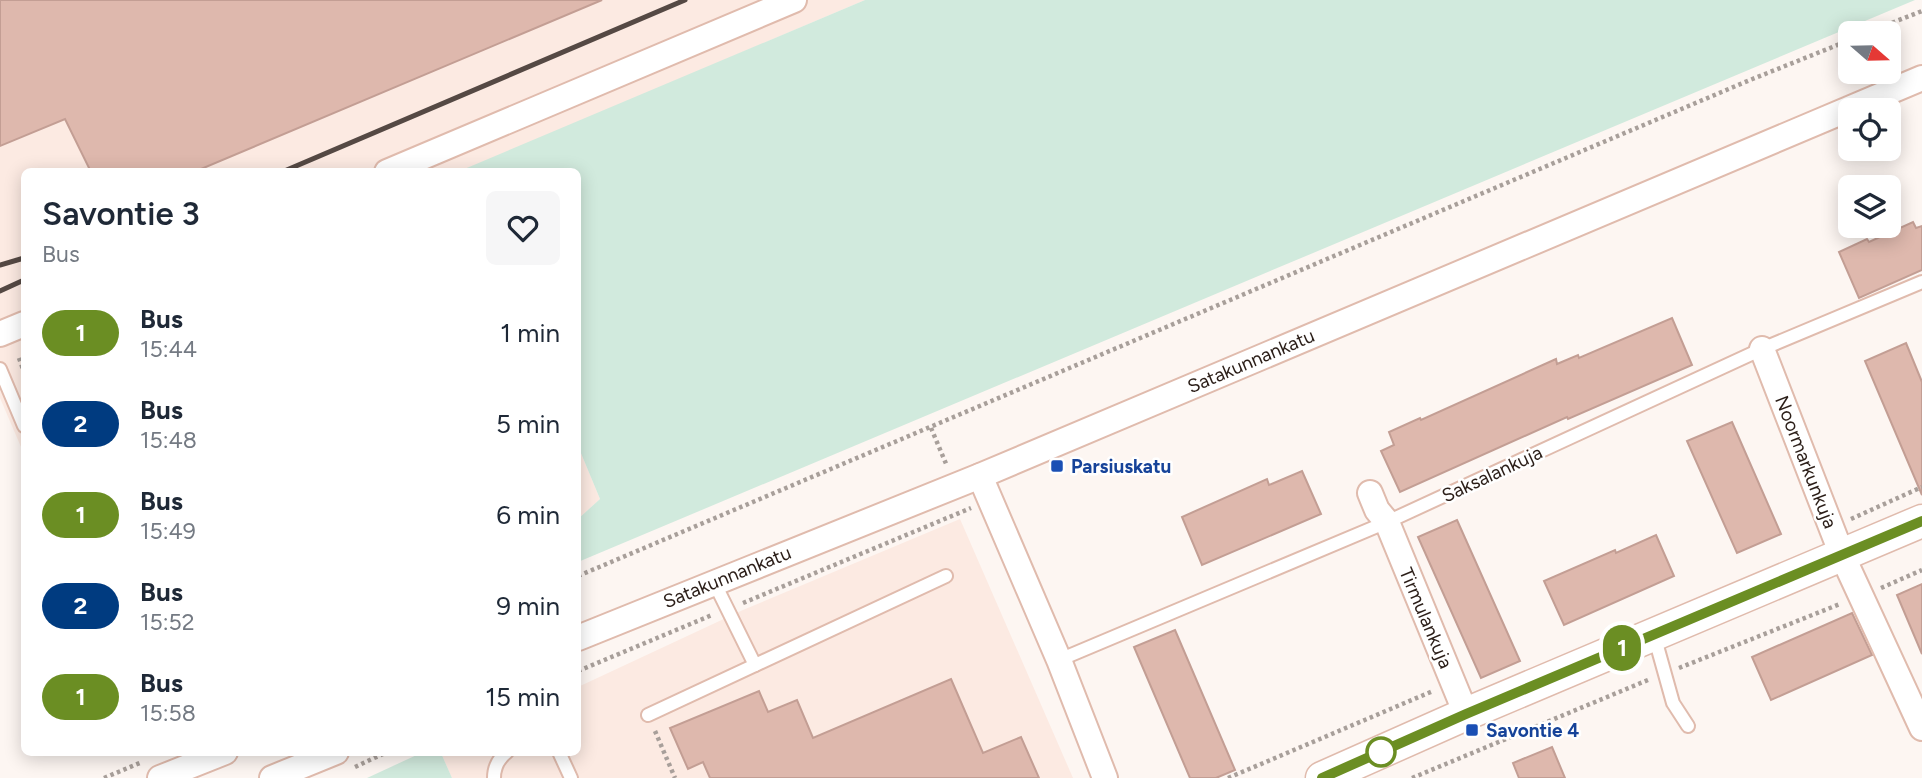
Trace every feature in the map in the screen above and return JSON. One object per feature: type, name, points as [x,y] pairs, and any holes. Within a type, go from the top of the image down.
[{"type":"street","points":[[396,168],[794,0]]},
{"type":"street","name":"Satakunnankatu","points":[[581,637],[980,475],[1922,78]]},
{"type":"street","points":[[0,334],[21,325]]},
{"type":"street","name":"Noormarkunkuja","points":[[1762,349],[1842,555],[1922,728]]},
{"type":"street","points":[[980,475],[1059,660],[1105,778]]},
{"type":"street","name":"Tirmulankuja","points":[[1370,493],[1377,510],[1387,522],[1466,714]]},
{"type":"street","points":[[1322,778],[1466,714],[1922,521]]},
{"type":"street","points":[[154,769],[197,764],[216,756]]},
{"type":"street","points":[[272,778],[326,756]]},
{"type":"lane","name":"Saksalankuja","points":[[1059,660],[1387,522],[1762,349],[1922,282]]},
{"type":"lane","points":[[0,369],[20,407]]},
{"type":"lane","points":[[649,715],[946,576]]},
{"type":"lane","points":[[714,582],[755,665]]},
{"type":"lane","points":[[1654,635],[1673,703],[1688,726]]},
{"type":"lane","points":[[494,778],[494,769],[503,756]]},
{"type":"lane","points":[[561,756],[571,778]]},
{"type":"path","points":[[1897,21],[1922,11]]},
{"type":"path","points":[[581,575],[1838,45]]},
{"type":"path","points":[[19,358],[21,364]]},
{"type":"path","points":[[1412,778],[1922,570]]},
{"type":"path","points":[[649,715],[675,778]]},
{"type":"path","points":[[104,778],[154,769]]},
{"type":"shaded area","points":[[0,0],[865,0],[470,168],[21,168],[21,447],[0,398]]},
{"type":"shaded area","points":[[581,453],[600,499],[581,516]]},
{"type":"shaded area","points":[[960,519],[1073,778],[452,778],[442,756],[581,756],[581,686],[743,610]]},
{"type":"green space","points":[[865,0],[1915,0],[1865,21],[1838,21],[1838,32],[581,561],[581,516],[600,499],[581,453],[581,168],[467,168]]},
{"type":"green space","points":[[415,756],[442,756],[452,778],[367,778]]},
{"type":"building","points":[[0,0],[602,0],[203,168],[89,168],[65,119],[0,146]]},
{"type":"building","points":[[1913,222],[1916,228],[1922,226],[1922,270],[1859,298],[1839,252],[1867,239],[1869,242],[1878,238],[1901,238],[1901,227]]},
{"type":"building","points":[[1672,318],[1692,365],[1568,419],[1567,417],[1400,492],[1381,451],[1394,445],[1389,432],[1556,359],[1557,364],[1578,355],[1579,358]]},
{"type":"building","points":[[1906,343],[1922,382],[1922,495],[1865,361]]},
{"type":"building","points":[[1732,422],[1781,534],[1737,553],[1687,441]]},
{"type":"building","points":[[1302,471],[1321,514],[1202,565],[1182,517],[1267,479],[1269,485]]},
{"type":"building","points":[[1457,520],[1520,661],[1481,678],[1418,537]]},
{"type":"building","points":[[1656,535],[1674,576],[1564,625],[1544,581]]},
{"type":"building","points":[[1922,584],[1922,654],[1897,595]]},
{"type":"building","points":[[1852,613],[1872,655],[1771,700],[1752,657]]},
{"type":"building","points":[[1175,630],[1235,770],[1216,778],[1190,778],[1134,647]]},
{"type":"building","points":[[951,679],[983,753],[1021,737],[1039,778],[710,778],[703,762],[688,769],[670,728],[759,691],[768,712],[797,700],[813,738]]},
{"type":"building","points":[[1552,747],[1565,778],[1519,778],[1513,763]]},
{"type":"railway","points":[[291,168],[685,0]]},
{"type":"railway","points":[[0,265],[21,259]]},
{"type":"railway","points":[[0,291],[21,281]]},
{"type":"bus line","name":"1","points":[[1322,778],[1466,714],[1922,521]]},
{"type":"place","name":"Parsiuskatu","points":[[1057,466]]},
{"type":"place","name":"Savontie 4","points":[[1472,730]]}]
